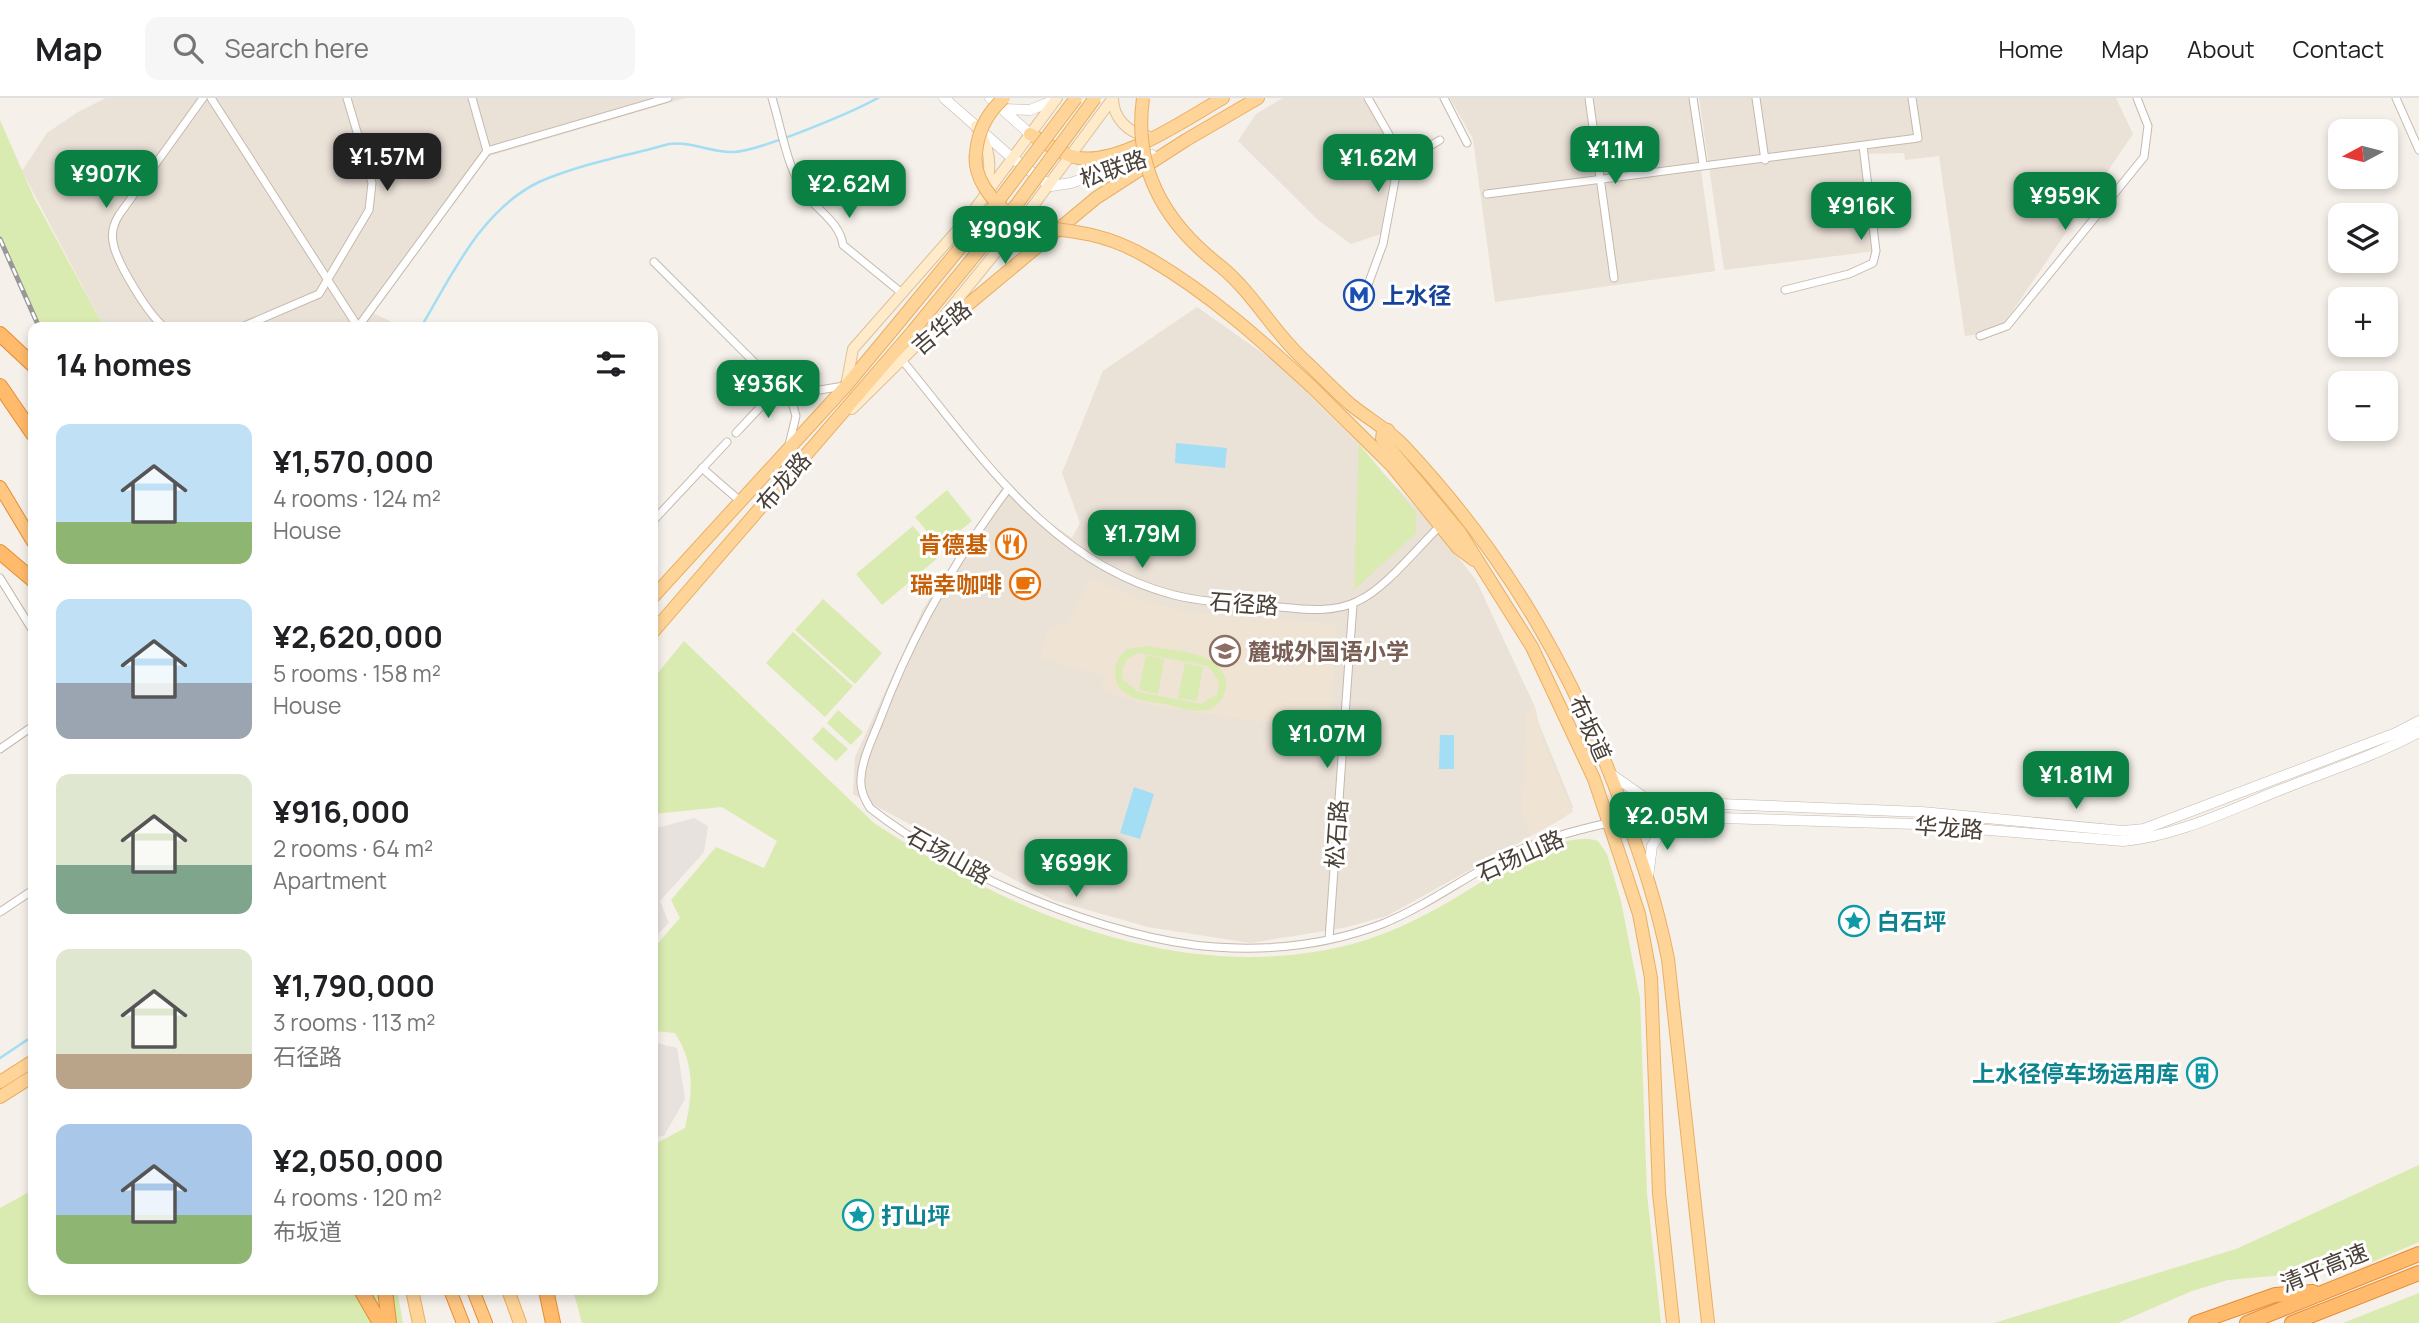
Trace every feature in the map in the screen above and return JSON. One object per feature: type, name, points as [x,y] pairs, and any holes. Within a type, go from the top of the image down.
[{"type":"highway","points":[[0,334],[28,360]]},
{"type":"highway","points":[[0,386],[28,428]]},
{"type":"highway","points":[[0,487],[28,534]]},
{"type":"highway","points":[[0,552],[28,576]]},
{"type":"highway","name":"清平高速","points":[[2247,1323],[2419,1254]]},
{"type":"highway","name":"清平高速","points":[[2292,1323],[2417,1274]]},
{"type":"highway","points":[[2196,1323],[2275,1294],[2321,1293]]},
{"type":"highway","points":[[364,1295],[380,1323]]},
{"type":"highway","points":[[385,1295],[389,1323]]},
{"type":"highway","points":[[452,1295],[464,1323]]},
{"type":"highway","points":[[475,1295],[486,1323]]},
{"type":"highway","points":[[547,1295],[553,1323]]},
{"type":"main road","name":"布龙路","points":[[658,591],[846,386],[996,204],[1076,98]]},
{"type":"main road","name":"布龙路","points":[[658,626],[913,331],[1010,214],[1095,98]]},
{"type":"main road","points":[[1113,98],[1116,113],[1128,129],[1142,135],[1157,135]]},
{"type":"main road","points":[[936,326],[1049,185],[1113,98]]},
{"type":"main road","name":"布坂道","points":[[1143,98],[1141,138],[1153,186],[1172,221],[1188,240],[1248,290],[1290,346],[1456,503],[1529,604],[1559,658],[1611,774],[1657,901],[1668,959],[1708,1323]]},
{"type":"main road","points":[[1030,134],[1070,156],[1104,156],[1157,135],[1223,98]]},
{"type":"main road","name":"吉华路","points":[[807,453],[936,326],[959,312],[1080,209],[1185,140],[1258,98]]},
{"type":"main road","points":[[846,386],[853,349],[981,200],[1056,99]]},
{"type":"main road","points":[[1003,104],[986,119],[975,157],[981,182],[999,208],[1034,226],[1092,235],[1135,250],[1168,269],[1259,338],[1312,387],[1392,466],[1458,548],[1476,562]]},
{"type":"main road","points":[[976,126],[985,143],[989,163],[987,183],[981,200]]},
{"type":"main road","name":"布坂道","points":[[1385,435],[1459,531],[1476,562],[1532,647],[1594,779],[1639,914],[1651,978],[1659,1193],[1673,1323]]},
{"type":"main road","points":[[0,1082],[28,1064]]},
{"type":"main road","points":[[0,1097],[28,1079]]},
{"type":"main road","points":[[413,1295],[419,1323]]},
{"type":"main road","points":[[510,1295],[520,1323]]},
{"type":"street","points":[[159,322],[152,316],[116,253],[113,231],[120,215],[203,98]]},
{"type":"street","points":[[211,98],[355,322]]},
{"type":"street","points":[[254,322],[319,294],[367,215],[373,194],[347,98]]},
{"type":"street","points":[[472,98],[487,151]]},
{"type":"street","points":[[633,98],[636,107]]},
{"type":"street","points":[[362,322],[487,151],[668,98]]},
{"type":"street","points":[[772,98],[794,176],[807,196],[841,232],[843,245],[903,294]]},
{"type":"street","name":"松联路","points":[[944,98],[1011,157],[1049,185],[1071,183],[1149,156],[1185,140]]},
{"type":"street","points":[[990,98],[1030,110],[1056,99]]},
{"type":"street","points":[[1355,301],[1362,301],[1383,244],[1400,155],[1368,98]]},
{"type":"street","points":[[1444,98],[1468,142]]},
{"type":"street","points":[[1589,98],[1614,278]]},
{"type":"street","points":[[1693,98],[1703,164]]},
{"type":"street","points":[[1756,98],[1765,160]]},
{"type":"street","points":[[1487,194],[1703,164],[1765,160],[1918,138],[1912,98]]},
{"type":"street","points":[[1980,336],[2007,327],[2144,157],[2147,126],[2137,98]]},
{"type":"street","points":[[2396,98],[2419,150]]},
{"type":"street","points":[[1003,104],[1030,134]]},
{"type":"street","points":[[1400,155],[1418,152],[1440,140]]},
{"type":"street","points":[[1785,290],[1849,274],[1873,263],[1876,251],[1863,146]]},
{"type":"street","points":[[654,262],[779,387],[794,407],[795,424],[789,446]]},
{"type":"street","name":"石径路","points":[[902,360],[1009,489],[1043,525],[1083,555],[1118,575],[1155,589],[1214,602],[1323,609],[1353,604],[1373,592],[1440,526]]},
{"type":"street","points":[[779,387],[801,393],[846,386]]},
{"type":"street","points":[[736,433],[779,387]]},
{"type":"street","points":[[658,516],[727,442]]},
{"type":"street","points":[[702,468],[740,501]]},
{"type":"street","name":"石场山路","points":[[1009,489],[951,572],[898,675],[861,775],[864,798],[870,808],[928,846],[1004,886],[1146,936],[1216,947],[1273,947],[1329,939],[1361,931],[1408,913],[1525,848],[1608,823]]},
{"type":"street","points":[[0,578],[28,623]]},
{"type":"street","name":"松石路","points":[[1329,939],[1353,604]]},
{"type":"street","name":"华龙路","points":[[1624,811],[1720,804],[1922,812],[2123,831],[2144,829],[2396,733],[2419,721]]},
{"type":"street","points":[[0,749],[28,729]]},
{"type":"street","name":"华龙路","points":[[1608,823],[1630,826],[1669,820],[1721,818],[1916,824],[2123,841],[2144,839],[2162,835],[2245,804],[2399,743],[2419,732]]},
{"type":"street","points":[[1611,774],[1645,798],[1674,807]]},
{"type":"street","points":[[1608,823],[1624,811]]},
{"type":"street","points":[[1648,877],[1652,846],[1669,820]]},
{"type":"street","points":[[0,912],[28,893]]},
{"type":"shaded area","points":[[106,98],[685,98],[479,159],[480,162],[373,313],[392,322],[101,322],[22,171],[47,133],[78,112]]},
{"type":"shaded area","points":[[1283,98],[1363,98],[1400,158],[1387,232],[1351,244],[1318,220],[1238,141],[1256,114]]},
{"type":"shaded area","points":[[1450,98],[1691,98],[1715,271],[1495,302],[1473,139]]},
{"type":"shaded area","points":[[1699,98],[2116,98],[2133,134],[1999,331],[1965,336],[1939,156],[1905,160],[1904,153],[1862,154],[1875,251],[1724,270]]},
{"type":"shaded area","points":[[1197,307],[1278,364],[1359,444],[1359,448],[1431,523],[1476,580],[1535,707],[1533,709],[1573,807],[1565,817],[1387,916],[1343,928],[1250,943],[1148,927],[1053,900],[853,794],[855,757],[923,609],[1001,489],[1072,538],[1080,523],[1062,473],[1103,371]]},
{"type":"shaded area","name":"麓城外国语小学","points":[[1091,577],[1131,596],[1184,612],[1337,624],[1330,724],[1253,721],[1151,705],[1101,691],[1105,677],[1040,657],[1049,628],[1067,623]]},
{"type":"shaded area","points":[[1535,707],[1543,741],[1573,812],[1530,835],[1522,816],[1526,711]]},
{"type":"shaded area","points":[[694,818],[708,826],[704,852],[660,901],[669,923],[658,934],[658,828]]},
{"type":"shaded area","points":[[658,1043],[677,1048],[685,1099],[664,1136],[658,1137]]},
{"type":"green space","points":[[0,120],[34,198],[101,322],[36,322],[0,239]]},
{"type":"green space","points":[[1359,444],[1416,512],[1416,533],[1354,590]]},
{"type":"green space","points":[[947,490],[972,521],[940,547],[915,517]]},
{"type":"green space","points":[[913,526],[939,557],[882,605],[856,574]]},
{"type":"green space","points":[[823,599],[882,653],[855,684],[795,630]]},
{"type":"green space","points":[[793,632],[853,686],[825,717],[766,663]]},
{"type":"green space","points":[[684,641],[874,823],[928,857],[986,888],[1046,914],[1108,936],[1171,950],[1235,957],[1299,954],[1363,941],[1427,914],[1538,851],[1581,839],[1598,841],[1607,854],[1621,901],[1640,998],[1647,1194],[1661,1323],[582,1323],[574,1295],[658,1295],[658,1142],[685,1128],[691,1091],[689,1067],[682,1045],[675,1033],[658,1031],[658,943],[680,918],[671,900],[716,847],[764,868],[777,841],[722,807],[658,813],[658,673]]},
{"type":"green space","points":[[1146,646],[1204,657],[1221,670],[1226,680],[1222,698],[1213,708],[1199,711],[1127,694],[1116,682],[1115,672],[1118,659],[1128,649]],"holes":[[[1140,653],[1208,666],[1219,681],[1217,694],[1201,704],[1138,692],[1123,680],[1122,675],[1123,666],[1128,659]]]},
{"type":"green space","points":[[1146,655],[1164,659],[1158,694],[1139,690]]},
{"type":"green space","points":[[1185,663],[1203,667],[1197,701],[1178,698]]},
{"type":"green space","points":[[838,710],[863,732],[851,745],[827,723]]},
{"type":"green space","points":[[823,727],[848,749],[836,761],[812,739]]},
{"type":"green space","points":[[2419,1165],[2419,1242],[2372,1262],[2333,1271],[2228,1280],[2192,1291],[2118,1323],[1994,1323],[2236,1249]]},
{"type":"green space","points":[[28,1193],[28,1295],[398,1295],[403,1323],[0,1323],[0,1208]]},
{"type":"green space","points":[[2419,1293],[2419,1323],[2343,1323]]},
{"type":"water","points":[[1176,443],[1227,448],[1225,468],[1175,463]]},
{"type":"water","points":[[1440,735],[1454,735],[1454,769],[1439,769]]},
{"type":"water","points":[[1134,787],[1154,794],[1140,839],[1120,833]]},
{"type":"waterway","points":[[424,322],[484,226],[500,209],[539,182],[587,165],[669,144],[686,144],[726,152],[747,150],[806,130],[878,98]]},
{"type":"waterway","points":[[0,1058],[28,1039]]},
{"type":"railway","points":[[0,239],[37,322]]},
{"type":"place","name":"上水径","points":[[1359,295]]},
{"type":"place","name":"肯德基","points":[[1011,544]]},
{"type":"place","name":"瑞幸咖啡","points":[[1025,584]]},
{"type":"place","name":"麓城外国语小学","points":[[1225,651]]},
{"type":"place","name":"白石坪","points":[[1854,921]]},
{"type":"place","name":"上水径停车场运用库","points":[[2202,1073]]},
{"type":"place","name":"打山坪","points":[[858,1215]]}]
